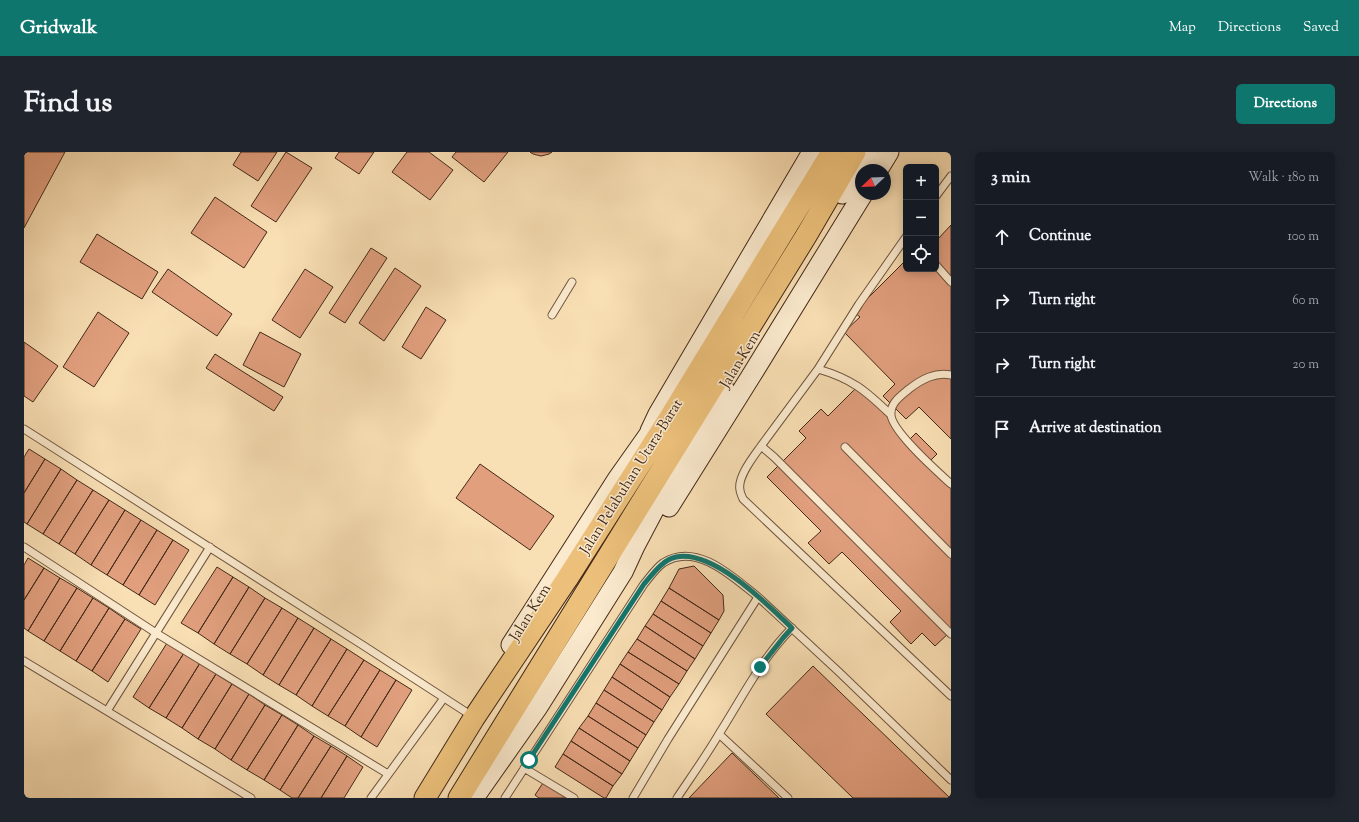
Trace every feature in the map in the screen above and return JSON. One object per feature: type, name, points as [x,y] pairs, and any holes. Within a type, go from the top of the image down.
[{"type":"main road","name":"Jalan Pelabuhan Utara-Barat","points":[[425,798],[474,718],[572,572],[669,419],[832,152]]},
{"type":"main road","name":"Jalan Pelabuhan Utara-Barat","points":[[459,798],[802,243],[855,152]]},
{"type":"street","name":"Jalan Kem","points":[[650,431],[658,414],[812,152]]},
{"type":"street","name":"Jalan Kem","points":[[417,798],[542,596],[618,478],[650,431],[662,417],[692,370],[764,247],[823,152]]},
{"type":"street","name":"Jalan Kem","points":[[623,572],[635,546],[683,456],[868,152]]},
{"type":"street","points":[[882,164],[889,152]]},
{"type":"street","name":"Jalan Kem","points":[[474,798],[538,707],[623,572],[648,540],[859,200]]},
{"type":"lane","points":[[939,192],[951,176]]},
{"type":"lane","points":[[903,241],[859,304],[818,370],[749,463],[739,482],[743,499],[950,693]]},
{"type":"lane","points":[[939,268],[951,282]]},
{"type":"lane","points":[[552,315],[572,282]]},
{"type":"lane","points":[[818,370],[835,375],[853,383],[867,392],[890,414],[894,424],[906,441],[951,484]]},
{"type":"lane","points":[[890,414],[893,405],[915,384],[930,376],[942,373],[951,375]]},
{"type":"lane","points":[[24,429],[468,714]]},
{"type":"lane","points":[[761,446],[780,462],[951,634]]},
{"type":"lane","points":[[845,447],[951,554]]},
{"type":"lane","points":[[24,547],[156,633],[388,774]]},
{"type":"lane","points":[[107,711],[210,547]]},
{"type":"lane","points":[[505,798],[644,584],[662,564],[675,557],[688,556],[699,558],[713,564],[758,597],[951,780]]},
{"type":"lane","points":[[633,798],[668,739],[758,597]]},
{"type":"lane","points":[[677,798],[719,734],[760,667],[792,628]]},
{"type":"lane","points":[[24,661],[251,798]]},
{"type":"lane","points":[[371,798],[444,698]]},
{"type":"lane","points":[[719,734],[788,798]]},
{"type":"lane","points":[[524,768],[574,798]]},
{"type":"building","points":[[24,152],[65,152],[24,228]]},
{"type":"building","points":[[241,152],[277,152],[258,181],[233,165]]},
{"type":"building","points":[[286,152],[312,168],[276,222],[251,206]]},
{"type":"building","points":[[339,152],[374,152],[359,174],[335,158]]},
{"type":"building","points":[[407,152],[429,152],[453,170],[430,200],[392,172]]},
{"type":"building","points":[[456,152],[508,152],[484,182],[452,157]]},
{"type":"building","points":[[530,152],[552,152],[541,156]]},
{"type":"building","points":[[215,197],[267,232],[244,268],[191,233]]},
{"type":"building","points":[[951,225],[951,439],[919,407],[906,419],[883,396],[895,384],[844,332],[860,317],[854,312],[903,263],[903,272],[939,272],[939,238]]},
{"type":"building","points":[[97,234],[158,272],[142,299],[80,262]]},
{"type":"building","points":[[371,248],[387,258],[345,323],[329,313]]},
{"type":"building","points":[[395,268],[421,286],[384,341],[359,323]]},
{"type":"building","points":[[168,269],[232,314],[217,336],[152,292]]},
{"type":"building","points":[[305,269],[333,287],[300,338],[272,320]]},
{"type":"building","points":[[426,307],[446,320],[421,359],[402,347]]},
{"type":"building","points":[[98,312],[129,333],[94,387],[63,367]]},
{"type":"building","points":[[260,332],[301,354],[284,387],[243,365]]},
{"type":"building","points":[[24,342],[58,366],[33,402],[24,396]]},
{"type":"building","points":[[215,354],[283,397],[274,411],[206,368]]},
{"type":"building","points":[[858,386],[910,439],[916,433],[937,454],[931,460],[951,480],[951,631],[935,646],[922,633],[911,644],[890,622],[901,611],[842,552],[829,564],[808,543],[821,531],[767,477],[806,438],[799,431],[821,409],[828,416]]},
{"type":"building","points":[[29,449],[45,459],[24,493],[24,457]]},
{"type":"building","points":[[45,459],[61,469],[27,524],[24,522],[24,493]]},
{"type":"building","points":[[480,464],[554,516],[530,550],[456,498]]},
{"type":"building","points":[[61,469],[77,480],[43,534],[27,524]]},
{"type":"building","points":[[77,480],[93,490],[59,544],[43,534]]},
{"type":"building","points":[[93,490],[109,500],[75,554],[59,544]]},
{"type":"building","points":[[109,500],[125,510],[91,565],[75,554]]},
{"type":"building","points":[[125,510],[141,520],[107,575],[91,565]]},
{"type":"building","points":[[141,520],[157,530],[123,585],[107,575]]},
{"type":"building","points":[[157,530],[173,540],[139,595],[123,585]]},
{"type":"building","points":[[173,540],[189,550],[155,605],[139,595]]},
{"type":"building","points":[[28,558],[44,568],[24,600],[24,565]]},
{"type":"building","points":[[694,566],[723,595],[724,611],[719,620],[669,588],[679,569]]},
{"type":"building","points":[[217,567],[233,577],[198,633],[181,623]]},
{"type":"building","points":[[44,568],[60,578],[28,631],[24,628],[24,600]]},
{"type":"building","points":[[233,577],[249,587],[214,644],[198,633]]},
{"type":"building","points":[[60,578],[77,588],[44,641],[28,631]]},
{"type":"building","points":[[249,587],[265,598],[230,654],[214,644]]},
{"type":"building","points":[[77,588],[93,598],[60,651],[44,641]]},
{"type":"building","points":[[669,588],[719,620],[711,633],[661,601]]},
{"type":"building","points":[[93,598],[109,608],[76,661],[60,651]]},
{"type":"building","points":[[265,598],[282,608],[247,664],[230,654]]},
{"type":"building","points":[[661,601],[711,633],[703,646],[653,614]]},
{"type":"building","points":[[109,608],[125,619],[92,671],[76,661]]},
{"type":"building","points":[[282,608],[298,618],[263,675],[247,664]]},
{"type":"building","points":[[653,614],[703,646],[695,659],[645,626]]},
{"type":"building","points":[[298,618],[314,628],[279,685],[263,675]]},
{"type":"building","points":[[125,619],[141,629],[108,682],[92,671]]},
{"type":"building","points":[[645,626],[695,659],[687,671],[637,639]]},
{"type":"building","points":[[314,628],[331,639],[296,695],[279,685]]},
{"type":"building","points":[[331,639],[347,649],[312,706],[296,695]]},
{"type":"building","points":[[637,639],[687,671],[679,684],[628,652]]},
{"type":"building","points":[[167,643],[184,653],[149,708],[133,697]]},
{"type":"building","points":[[347,649],[364,660],[328,716],[312,706]]},
{"type":"building","points":[[628,652],[679,684],[670,697],[620,664]]},
{"type":"building","points":[[184,653],[200,663],[166,718],[149,708]]},
{"type":"building","points":[[364,660],[380,670],[345,726],[328,716]]},
{"type":"building","points":[[200,663],[216,674],[182,728],[166,718]]},
{"type":"building","points":[[620,664],[670,697],[662,710],[612,677]]},
{"type":"building","points":[[813,666],[950,798],[853,798],[766,714]]},
{"type":"building","points":[[380,670],[396,680],[361,737],[345,726]]},
{"type":"building","points":[[216,674],[232,684],[198,739],[182,728]]},
{"type":"building","points":[[612,677],[662,710],[654,722],[604,690]]},
{"type":"building","points":[[396,680],[412,690],[377,747],[361,737]]},
{"type":"building","points":[[232,684],[249,694],[215,749],[198,739]]},
{"type":"building","points":[[604,690],[654,722],[646,735],[596,703]]},
{"type":"building","points":[[249,694],[265,705],[231,760],[215,749]]},
{"type":"building","points":[[596,703],[646,735],[638,748],[588,716]]},
{"type":"building","points":[[265,705],[282,715],[247,770],[231,760]]},
{"type":"building","points":[[282,715],[298,725],[264,780],[247,770]]},
{"type":"building","points":[[588,716],[638,748],[630,761],[579,728]]},
{"type":"building","points":[[298,725],[314,736],[280,790],[264,780]]},
{"type":"building","points":[[579,728],[630,761],[622,774],[571,741]]},
{"type":"building","points":[[314,736],[331,746],[298,798],[292,798],[280,790]]},
{"type":"building","points":[[571,741],[622,774],[613,786],[563,754]]},
{"type":"building","points":[[331,746],[347,756],[321,798],[298,798]]},
{"type":"building","points":[[732,753],[779,798],[689,798]]},
{"type":"building","points":[[563,754],[613,786],[606,798],[555,767]]},
{"type":"building","points":[[347,756],[363,767],[344,798],[321,798]]},
{"type":"building","points":[[543,783],[567,798],[539,798],[535,795]]},
{"type":"route","points":[[529,760],[644,584],[662,564],[675,557],[688,556],[699,558],[713,564],[744,585],[792,628],[760,667]]}]
